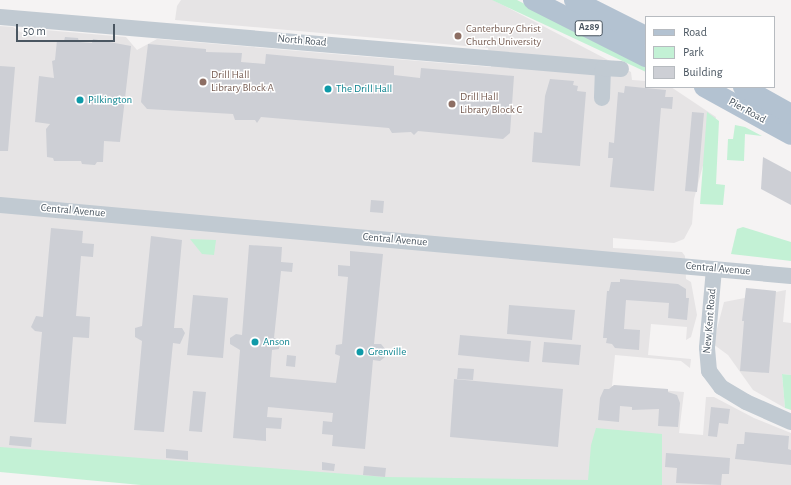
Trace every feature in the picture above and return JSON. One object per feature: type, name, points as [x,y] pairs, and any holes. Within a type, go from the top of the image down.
[{"type":"main road","name":"A289","points":[[533,0],[645,56]]},
{"type":"main road","name":"A289","points":[[574,0],[645,36]]},
{"type":"main road","name":"Pier Road","points":[[706,88],[791,135]]},
{"type":"main road","name":"Pier Road","points":[[744,88],[791,114]]},
{"type":"street","name":"North Road","points":[[0,17],[620,69]]},
{"type":"street","points":[[602,98],[603,68]]},
{"type":"street","name":"Central Avenue","points":[[0,205],[601,257],[791,276]]},
{"type":"street","name":"New Kent Road","points":[[714,269],[707,348],[709,371],[721,388],[746,402],[791,422]]},
{"type":"shaded area","points":[[181,0],[493,0],[631,72],[632,80],[645,81],[645,88],[672,88],[716,117],[694,199],[692,224],[684,239],[674,243],[613,238],[613,248],[682,252],[685,256],[686,279],[691,282],[697,315],[691,337],[686,340],[687,327],[651,324],[648,355],[691,359],[690,368],[681,361],[615,355],[612,386],[684,392],[679,433],[703,435],[706,397],[714,397],[754,418],[791,433],[791,485],[414,485],[0,455],[0,26],[13,27],[20,32],[35,36],[45,30],[126,37],[137,50],[157,39],[491,67],[488,48],[175,20],[177,6]]},
{"type":"shaded area","points":[[786,290],[783,322],[791,323],[791,375],[782,374],[785,408],[753,390],[728,355],[713,344],[724,302]]},
{"type":"green space","points":[[492,0],[517,0],[645,66],[645,72]]},
{"type":"green space","points":[[707,112],[719,121],[716,184],[725,185],[723,205],[700,204]]},
{"type":"green space","points":[[735,125],[745,127],[762,136],[745,134],[744,161],[727,160],[728,139],[733,139]]},
{"type":"green space","points":[[743,227],[791,242],[791,261],[731,254],[737,229]]},
{"type":"green space","points":[[190,239],[216,240],[214,255],[202,254]]},
{"type":"green space","points":[[782,374],[791,375],[791,410],[785,408]]},
{"type":"green space","points":[[596,428],[662,434],[662,485],[141,485],[0,472],[0,447],[385,477],[588,480],[591,445]]},
{"type":"building","name":"Pilkington","points":[[65,37],[78,38],[79,42],[92,43],[93,39],[131,46],[120,142],[104,141],[103,162],[97,162],[95,165],[82,164],[81,161],[54,161],[53,158],[47,157],[46,129],[50,124],[35,122],[39,76],[54,78],[52,61],[55,60],[57,40],[64,41]]},
{"type":"building","name":"The Drill Hall","points":[[148,44],[206,49],[206,52],[242,53],[241,62],[265,64],[266,54],[394,66],[394,75],[420,78],[421,68],[514,76],[510,133],[503,139],[418,131],[414,135],[411,132],[392,133],[389,128],[261,117],[257,123],[255,120],[235,120],[233,114],[147,109],[141,102]]},
{"type":"building","points":[[0,66],[15,67],[8,151],[0,151]]},
{"type":"building","points":[[550,79],[574,81],[573,85],[578,86],[577,91],[586,92],[580,166],[532,162],[534,132],[542,133],[545,96]]},
{"type":"building","points":[[625,86],[666,90],[665,97],[673,97],[672,109],[661,108],[654,191],[610,187],[613,158],[608,158],[609,142],[614,143],[618,92],[624,93]]},
{"type":"building","points":[[692,112],[704,113],[697,192],[685,191]]},
{"type":"building","points":[[763,157],[791,172],[791,205],[761,189]]},
{"type":"building","points":[[371,200],[384,201],[383,213],[370,212]]},
{"type":"building","points":[[51,228],[83,231],[82,243],[94,244],[93,257],[81,256],[76,316],[90,317],[89,338],[73,337],[66,424],[34,422],[42,332],[35,331],[31,327],[36,316],[43,317]]},
{"type":"building","points":[[151,236],[182,240],[174,328],[182,328],[185,333],[180,344],[173,343],[164,432],[134,430],[142,341],[135,337],[135,328],[142,326]]},
{"type":"building","points":[[249,245],[282,247],[281,262],[293,263],[292,272],[281,271],[274,338],[280,340],[279,349],[272,350],[270,377],[336,383],[340,356],[335,354],[336,345],[342,344],[348,277],[338,276],[338,265],[350,266],[350,251],[383,254],[374,344],[381,344],[386,350],[385,357],[380,361],[373,360],[365,449],[332,446],[333,435],[322,434],[323,421],[332,422],[333,413],[268,407],[267,417],[282,418],[281,429],[266,428],[266,441],[233,438],[240,350],[230,344],[230,338],[236,334],[242,335]]},
{"type":"building","points":[[620,279],[678,284],[686,289],[686,298],[689,298],[687,320],[668,318],[669,303],[626,300],[624,329],[640,330],[639,350],[615,348],[612,344],[606,343],[607,338],[603,338],[607,291],[609,291],[611,282],[620,282]]},
{"type":"building","points":[[746,288],[776,291],[769,373],[740,371],[744,321],[742,321]]},
{"type":"building","points":[[193,295],[228,298],[223,358],[187,355]]},
{"type":"building","points":[[509,305],[575,310],[572,340],[507,334]]},
{"type":"building","points":[[460,335],[531,341],[529,362],[458,355]]},
{"type":"building","points":[[544,342],[581,345],[579,365],[542,362]]},
{"type":"building","points":[[287,355],[296,356],[295,367],[286,366]]},
{"type":"building","points":[[458,368],[474,369],[473,380],[457,379]]},
{"type":"building","points":[[454,379],[563,389],[558,447],[450,437]]},
{"type":"building","points":[[614,385],[668,389],[668,392],[677,395],[680,403],[678,427],[658,426],[659,409],[632,410],[632,407],[620,406],[619,422],[598,420],[600,398],[604,389],[609,389]]},
{"type":"building","points":[[193,391],[206,392],[202,432],[189,431]]},
{"type":"building","points":[[711,407],[730,409],[728,424],[719,423],[717,437],[708,436]]},
{"type":"building","points":[[745,432],[789,436],[788,449],[791,450],[791,465],[735,459],[737,444],[744,444]]},
{"type":"building","points":[[10,436],[32,438],[31,447],[9,445]]},
{"type":"building","points":[[166,449],[188,451],[188,460],[166,458]]},
{"type":"building","points":[[666,453],[730,458],[729,474],[722,474],[721,485],[676,483],[677,468],[665,467]]},
{"type":"building","points":[[322,462],[335,464],[334,471],[322,470]]},
{"type":"building","points":[[364,466],[386,468],[385,477],[363,475]]},
{"type":"place","name":"Canterbury Christ Church University","points":[[458,36]]},
{"type":"place","name":"Drill Hall Library Block A","points":[[203,82]]},
{"type":"place","name":"The Drill Hall","points":[[328,89]]},
{"type":"place","name":"Pilkington","points":[[80,100]]},
{"type":"place","name":"Drill Hall Library Block C","points":[[452,104]]},
{"type":"place","name":"Anson","points":[[255,342]]},
{"type":"place","name":"Grenville","points":[[360,352]]}]
